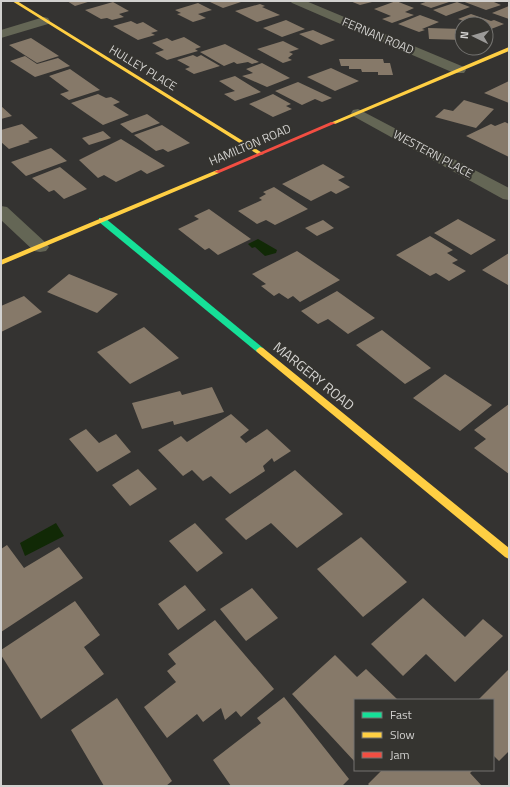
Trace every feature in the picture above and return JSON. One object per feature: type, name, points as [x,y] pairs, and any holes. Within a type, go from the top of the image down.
[{"type":"street","name":"HULLEY PLACE","points":[[14,1],[44,21],[261,154]]},
{"type":"street","name":"FERNAN ROAD","points":[[296,1],[459,70]]},
{"type":"street","points":[[1,34],[44,21]]},
{"type":"street","name":"HAMILTON ROAD","points":[[1,263],[509,49]]},
{"type":"street","name":"WESTERN PLACE","points":[[358,113],[509,195]]},
{"type":"street","points":[[1,211],[40,246]]},
{"type":"street","name":"MARGERY ROAD","points":[[102,220],[509,554]]},
{"type":"shaded area","points":[[258,239],[277,250],[276,253],[265,256],[255,247],[252,248],[248,244]]},
{"type":"shaded area","points":[[56,523],[64,536],[25,556],[20,543]]},
{"type":"building","points":[[67,1],[91,1],[75,6]]},
{"type":"building","points":[[244,1],[223,8],[210,2]]},
{"type":"building","points":[[350,1],[376,1],[360,5]]},
{"type":"building","points":[[396,1],[414,8],[405,12],[414,15],[392,23],[382,19],[391,16],[374,9]]},
{"type":"building","points":[[428,1],[449,2],[431,8],[420,4]]},
{"type":"building","points":[[462,1],[496,1],[494,2],[501,5],[486,10]]},
{"type":"building","points":[[113,2],[129,11],[119,14],[124,17],[112,20],[107,18],[101,19],[85,10]]},
{"type":"building","points":[[457,2],[470,7],[446,16],[433,10]]},
{"type":"building","points":[[198,3],[212,10],[198,14],[206,18],[193,22],[177,14],[181,13],[175,10]]},
{"type":"building","points":[[260,4],[265,6],[262,7],[280,15],[257,22],[235,11]]},
{"type":"building","points":[[509,6],[509,19],[492,13]]},
{"type":"building","points":[[471,14],[477,16],[466,16]]},
{"type":"building","points":[[420,15],[439,22],[422,29],[425,30],[419,32],[398,24]]},
{"type":"building","points":[[286,20],[305,29],[282,37],[263,28]]},
{"type":"building","points":[[494,20],[504,24],[494,28]]},
{"type":"building","points":[[131,21],[137,24],[143,22],[158,31],[151,33],[155,35],[138,40],[113,26]]},
{"type":"building","points":[[428,28],[454,29],[454,40],[429,39]]},
{"type":"building","points":[[313,30],[335,40],[321,45],[299,34]]},
{"type":"building","points":[[184,37],[201,47],[195,49],[198,51],[167,60],[155,53],[164,50],[152,43],[167,38],[172,41]]},
{"type":"building","points":[[31,38],[59,56],[37,63],[9,45]]},
{"type":"building","points":[[283,41],[299,49],[289,52],[293,54],[288,58],[292,60],[283,63],[257,49]]},
{"type":"building","points":[[225,44],[259,62],[252,64],[248,62],[237,64],[234,62],[224,66],[200,52]]},
{"type":"building","points":[[193,55],[197,57],[201,55],[220,66],[194,74],[185,69],[190,67],[177,60]]},
{"type":"building","points":[[25,56],[37,64],[58,58],[70,66],[35,77],[10,61]]},
{"type":"building","points":[[339,59],[383,59],[384,63],[390,63],[393,75],[378,75],[378,72],[362,72],[361,69],[349,69],[349,66],[341,66]]},
{"type":"building","points":[[262,63],[290,78],[267,87],[242,76],[253,73],[246,69]]},
{"type":"building","points":[[331,68],[359,81],[335,91],[307,77]]},
{"type":"building","points":[[70,69],[100,90],[69,100],[60,94],[69,91],[49,76]]},
{"type":"building","points":[[235,76],[261,92],[235,101],[224,94],[235,91],[219,81]]},
{"type":"building","points":[[509,81],[509,103],[484,93]]},
{"type":"building","points":[[298,82],[332,98],[322,102],[315,99],[302,105],[275,91]]},
{"type":"building","points":[[98,94],[106,98],[111,97],[120,102],[113,105],[129,115],[103,125],[71,103]]},
{"type":"building","points":[[273,94],[291,104],[286,106],[292,109],[273,117],[249,104]]},
{"type":"building","points":[[464,100],[494,109],[476,128],[435,117],[444,109],[453,111]]},
{"type":"building","points":[[1,106],[12,116],[1,119]]},
{"type":"building","points":[[147,114],[160,123],[132,133],[120,124]]},
{"type":"building","points":[[505,122],[509,124],[509,157],[466,136],[491,124],[495,126]]},
{"type":"building","points":[[22,124],[38,138],[9,149],[1,142],[1,130]]},
{"type":"building","points":[[162,125],[190,143],[168,152],[163,149],[156,151],[134,135]]},
{"type":"building","points":[[103,131],[111,138],[89,145],[82,138]]},
{"type":"building","points":[[121,139],[165,166],[147,174],[141,170],[116,182],[104,175],[98,178],[79,160]]},
{"type":"building","points":[[51,148],[67,161],[26,176],[11,162]]},
{"type":"building","points":[[323,164],[345,177],[338,180],[350,187],[336,194],[331,191],[311,201],[282,184]]},
{"type":"building","points":[[60,167],[87,189],[64,199],[54,190],[49,192],[32,178]]},
{"type":"building","points":[[274,187],[308,209],[275,225],[266,220],[257,224],[238,211],[262,200],[259,198],[266,194],[263,192]]},
{"type":"building","points":[[209,209],[251,239],[218,255],[209,248],[205,250],[178,229],[199,219],[194,216]]},
{"type":"building","points":[[458,219],[496,240],[471,255],[434,233]]},
{"type":"building","points":[[323,220],[334,228],[317,236],[305,228]]},
{"type":"building","points":[[430,236],[453,250],[447,253],[458,260],[452,263],[466,271],[449,281],[436,273],[430,276],[396,255]]},
{"type":"building","points":[[297,251],[340,280],[300,302],[293,296],[288,299],[279,293],[274,296],[261,286],[266,284],[252,274]]},
{"type":"building","points":[[509,253],[509,285],[508,285],[482,270]]},
{"type":"building","points":[[69,274],[118,294],[97,313],[47,292]]},
{"type":"building","points":[[337,291],[375,318],[348,334],[328,319],[318,324],[301,311]]},
{"type":"building","points":[[24,296],[42,312],[1,332],[1,306]]},
{"type":"building","points":[[144,327],[179,358],[130,384],[97,352]]},
{"type":"building","points":[[382,330],[431,368],[405,384],[356,345]]},
{"type":"building","points":[[445,374],[492,405],[460,431],[413,398]]},
{"type":"building","points":[[212,387],[224,412],[174,425],[173,421],[142,429],[132,403],[180,391],[182,395]]},
{"type":"building","points":[[509,404],[509,474],[474,448],[486,439],[474,430]]},
{"type":"building","points":[[231,414],[249,430],[240,437],[246,443],[267,429],[291,451],[274,462],[272,458],[263,466],[265,471],[230,494],[211,476],[203,481],[192,470],[183,476],[158,450],[181,436],[187,442]]},
{"type":"building","points":[[86,429],[99,443],[116,434],[131,452],[97,472],[69,439]]},
{"type":"building","points":[[138,469],[157,489],[130,506],[112,485]]},
{"type":"building","points":[[295,470],[343,514],[297,548],[271,523],[246,540],[225,519]]},
{"type":"building","points":[[195,523],[223,553],[197,572],[169,541]]},
{"type":"building","points":[[361,537],[407,582],[363,617],[317,569]]},
{"type":"building","points":[[7,545],[24,568],[59,547],[83,578],[1,632],[1,549]]},
{"type":"building","points":[[185,585],[206,610],[178,630],[158,604]]},
{"type":"building","points":[[252,588],[278,618],[246,641],[220,609]]},
{"type":"building","points":[[423,598],[465,637],[483,619],[503,636],[455,682],[426,654],[403,676],[371,644]]},
{"type":"building","points":[[75,601],[100,635],[84,647],[104,674],[41,719],[1,655],[1,650]]},
{"type":"building","points":[[215,620],[274,689],[241,717],[236,711],[225,720],[221,708],[203,722],[197,714],[167,738],[144,707],[176,682],[167,671],[176,664],[168,654]]},
{"type":"building","points":[[335,655],[357,677],[366,669],[397,699],[354,699],[354,761],[292,694]]},
{"type":"building","points":[[509,669],[509,751],[499,761],[494,756],[494,699],[479,699]]},
{"type":"building","points":[[284,697],[349,779],[342,786],[231,786],[213,760],[261,723],[257,718]]},
{"type":"building","points":[[117,698],[172,781],[166,786],[104,786],[71,730]]},
{"type":"building","points":[[381,771],[472,771],[470,773],[482,786],[370,786],[368,784]]},
{"type":"traffic: fast","points":[[102,220],[260,350]]},
{"type":"traffic: slow","points":[[14,1],[261,154]]},
{"type":"traffic: slow","points":[[333,123],[509,49]]},
{"type":"traffic: slow","points":[[1,263],[217,172]]},
{"type":"traffic: slow","points":[[260,350],[509,554]]},
{"type":"traffic: jam","points":[[217,172],[333,123]]}]
